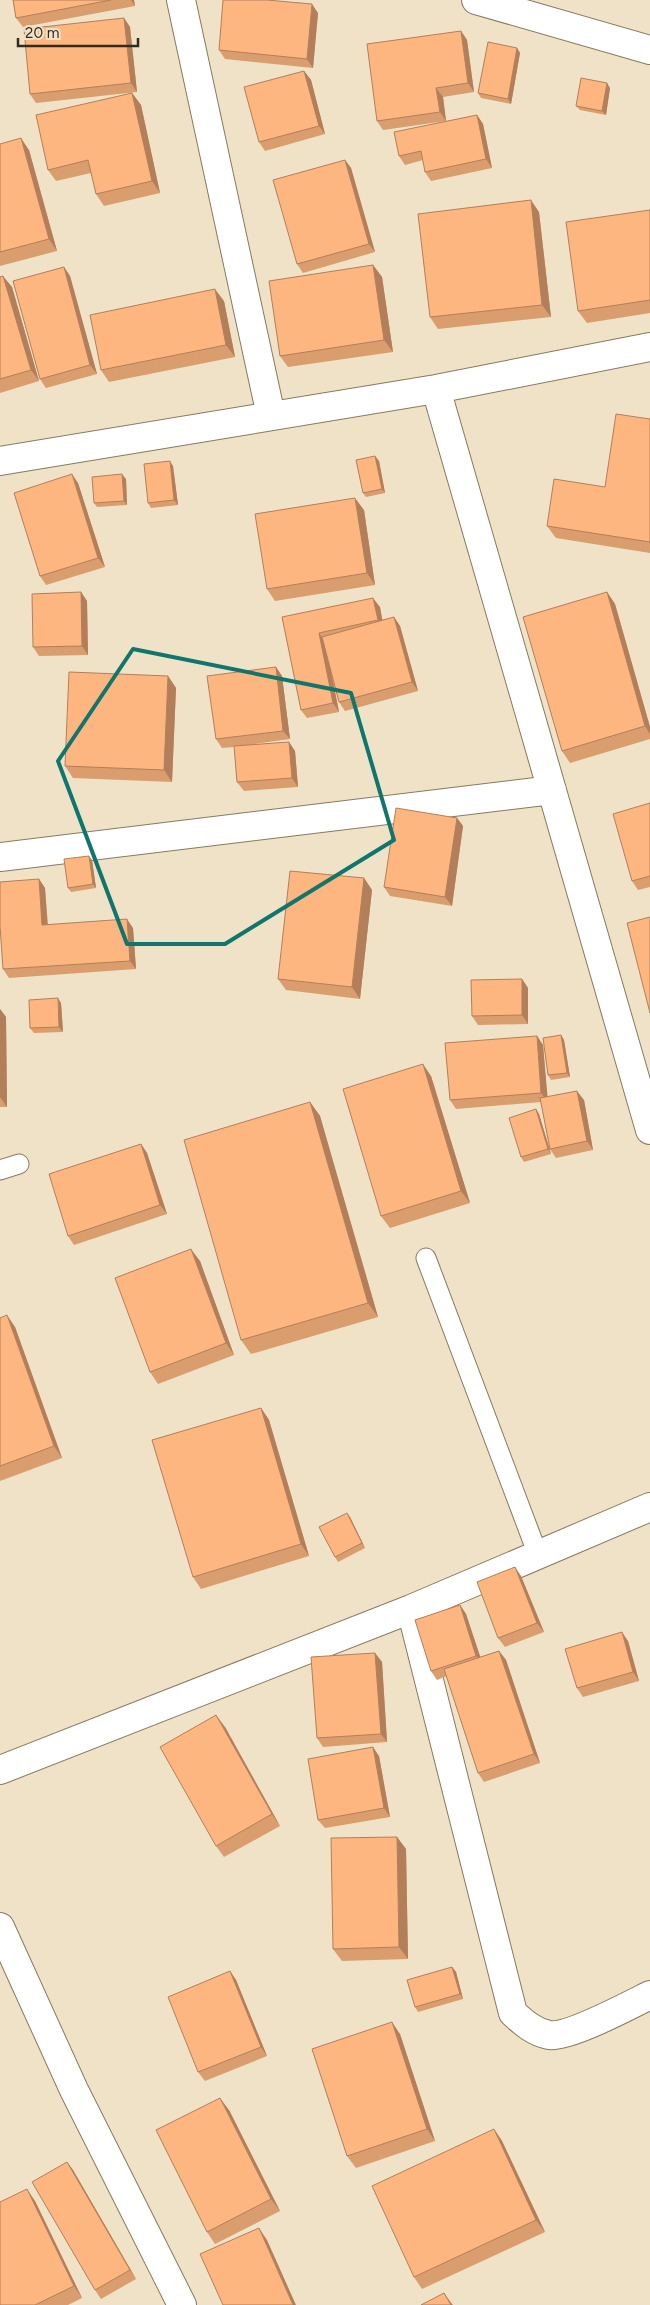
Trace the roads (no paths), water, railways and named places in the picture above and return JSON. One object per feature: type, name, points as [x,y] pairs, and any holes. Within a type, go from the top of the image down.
[{"type":"street","points":[[181,0],[271,416]]},
{"type":"street","points":[[476,0],[650,50]]},
{"type":"street","points":[[0,461],[436,389],[650,347]]},
{"type":"street","points":[[436,389],[650,1130]]},
{"type":"street","points":[[0,857],[552,790]]},
{"type":"street","points":[[0,1770],[410,1609],[650,1507]]},
{"type":"street","points":[[410,1609],[513,2013],[529,2027],[550,2035],[566,2033],[650,1995]]},
{"type":"street","points":[[0,1926],[74,2090],[182,2305]]},
{"type":"lane","points":[[0,1170],[19,1164]]},
{"type":"lane","points":[[426,1258],[538,1554]]}]
